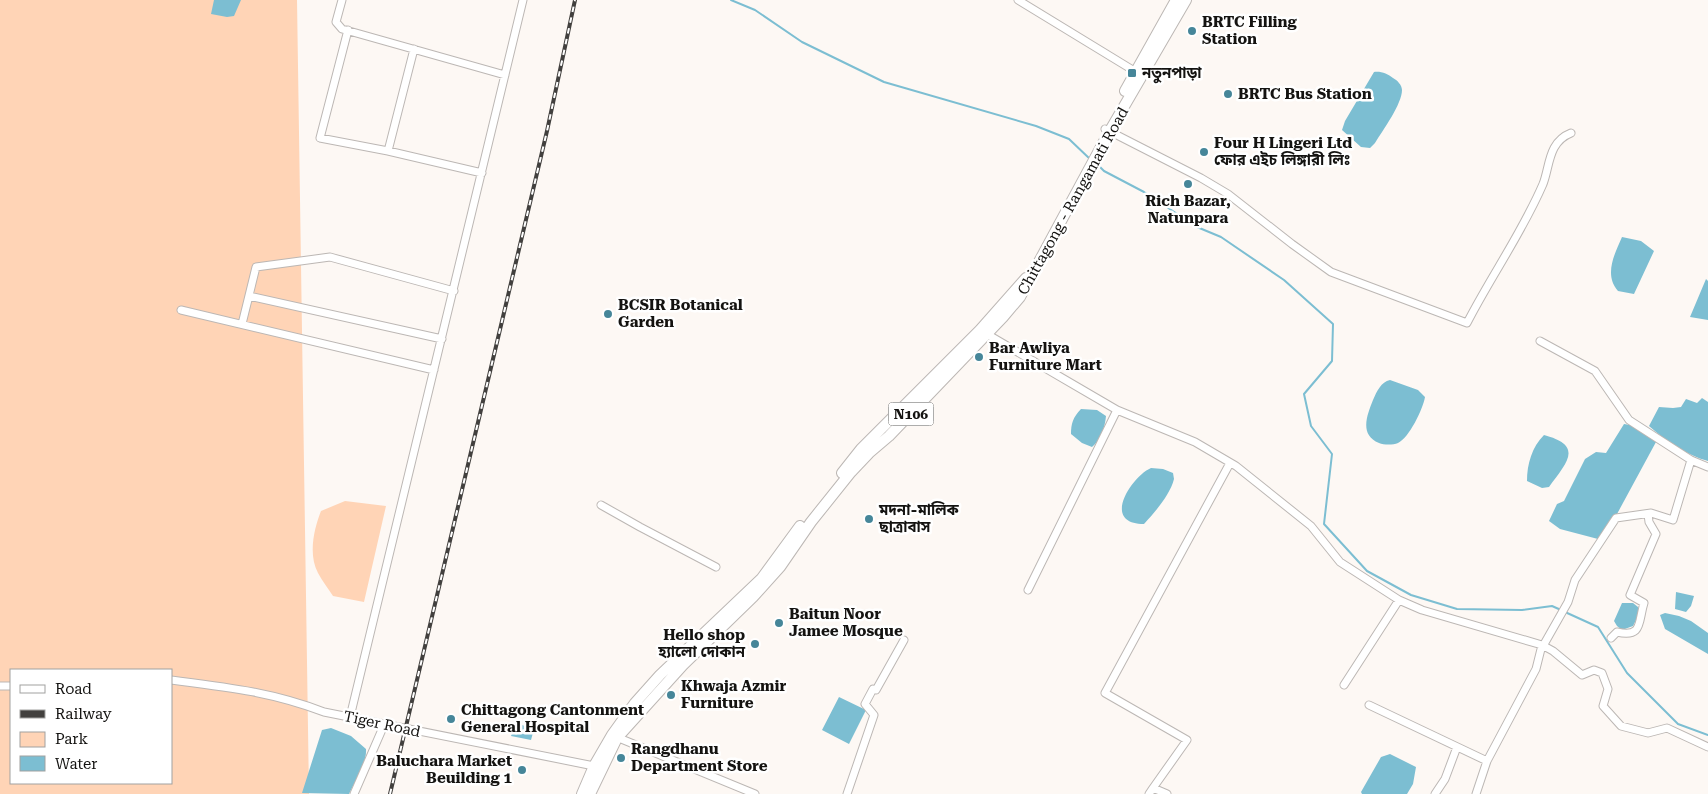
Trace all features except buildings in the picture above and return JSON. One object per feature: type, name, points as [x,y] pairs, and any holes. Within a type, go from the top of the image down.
[{"type":"highway","name":"Chittagong - Rangamati Road","points":[[1108,130],[1136,72],[1176,0]]},
{"type":"highway","name":"Chittagong - Rangamati Road","points":[[582,794],[594,766],[635,703],[660,675],[762,578],[814,507],[861,449],[984,332],[1026,279],[1108,130],[1186,0]]},
{"type":"highway","name":"Chittagong - Rangamati Road","points":[[590,794],[614,736]]},
{"type":"street","points":[[342,0],[336,22],[342,29],[505,75]]},
{"type":"street","points":[[350,717],[523,0]]},
{"type":"street","points":[[1018,0],[1136,72]]},
{"type":"street","points":[[348,30],[320,138],[388,151],[482,173]]},
{"type":"street","points":[[388,151],[414,49]]},
{"type":"street","points":[[1108,130],[1228,194],[1331,272],[1467,322],[1508,251],[1543,183],[1549,157],[1563,136],[1571,133]]},
{"type":"street","points":[[242,324],[256,267],[330,257],[454,291]]},
{"type":"street","points":[[249,296],[442,339]]},
{"type":"street","points":[[182,310],[434,370]]},
{"type":"street","points":[[984,332],[1117,410],[1195,442],[1230,463],[1311,526],[1340,562],[1399,600],[1422,610],[1543,645],[1582,675],[1594,670],[1602,673],[1608,689],[1603,706],[1621,726],[1648,733],[1667,728],[1708,747]]},
{"type":"street","points":[[1540,341],[1595,370],[1628,420],[1691,460],[1708,467]]},
{"type":"street","points":[[1028,590],[1117,410]]},
{"type":"street","points":[[1476,794],[1487,761],[1536,669],[1543,645],[1568,602],[1575,580],[1616,518],[1652,514],[1673,520],[1691,460]]},
{"type":"street","points":[[1167,794],[1151,791],[1187,740],[1105,693],[1230,463]]},
{"type":"street","points":[[601,505],[716,567]]},
{"type":"street","points":[[1611,638],[1617,632],[1631,634],[1640,625],[1640,616],[1644,603],[1630,595],[1656,534],[1649,522],[1648,514]]},
{"type":"street","points":[[1344,685],[1399,600]]},
{"type":"street","points":[[848,794],[874,715],[865,704],[873,690],[876,690],[904,640]]},
{"type":"street","name":"Tiger Road","points":[[172,680],[250,690],[297,702],[324,712],[594,766]]},
{"type":"street","points":[[1370,705],[1487,761]]},
{"type":"street","points":[[354,794],[384,725]]},
{"type":"street","points":[[614,736],[755,794]]},
{"type":"street","points":[[1435,794],[1445,779],[1457,747]]},
{"type":"green space","points":[[0,0],[297,0],[309,794],[0,794]]},
{"type":"green space","points":[[345,501],[386,506],[364,602],[333,596],[321,579],[313,558],[314,534],[321,511]]},
{"type":"water","points":[[214,0],[241,0],[234,16],[227,17],[211,14]]},
{"type":"water","points":[[1374,72],[1384,73],[1396,80],[1402,88],[1401,96],[1392,117],[1375,143],[1370,148],[1361,147],[1342,130],[1345,121]]},
{"type":"water","points":[[1622,237],[1641,241],[1654,251],[1634,294],[1618,291],[1612,278],[1612,265]]},
{"type":"water","points":[[1706,279],[1708,281],[1708,320],[1690,317]]},
{"type":"water","points":[[1390,380],[1418,390],[1425,397],[1418,416],[1407,435],[1398,443],[1386,444],[1379,443],[1369,435],[1366,424],[1376,393],[1382,385]]},
{"type":"water","points":[[1702,398],[1708,402],[1708,461],[1677,447],[1649,426],[1659,407],[1681,407],[1686,399],[1697,403]]},
{"type":"water","points":[[1081,409],[1097,410],[1106,416],[1102,433],[1092,447],[1082,443],[1071,434],[1073,421]]},
{"type":"water","points":[[1624,424],[1630,425],[1656,442],[1617,514],[1610,520],[1598,539],[1560,529],[1549,521],[1557,504],[1564,501],[1585,459],[1596,452],[1606,453]]},
{"type":"water","points":[[1544,435],[1557,439],[1564,444],[1568,450],[1568,456],[1566,463],[1549,487],[1542,488],[1527,481],[1527,475],[1533,450]]},
{"type":"water","points":[[1151,468],[1163,469],[1173,473],[1172,485],[1162,503],[1144,524],[1131,522],[1124,516],[1122,508],[1124,499],[1136,480]]},
{"type":"water","points":[[1676,592],[1694,596],[1691,606],[1686,612],[1675,609]]},
{"type":"water","points":[[1622,603],[1633,603],[1638,607],[1638,616],[1633,626],[1622,630],[1614,621]]},
{"type":"water","points":[[1665,613],[1691,621],[1708,633],[1708,654],[1665,629],[1660,615]]},
{"type":"water","points":[[839,697],[866,710],[849,744],[822,730]]},
{"type":"water","points":[[516,723],[534,729],[531,740],[511,736]]},
{"type":"water","points":[[331,728],[351,736],[366,749],[365,761],[349,794],[302,793],[322,730]]},
{"type":"water","points":[[1390,754],[1416,767],[1413,784],[1407,794],[1362,794],[1361,792],[1381,757]]},
{"type":"waterway","points":[[731,0],[755,10],[802,42],[884,82],[1036,126],[1069,139],[1091,160]]},
{"type":"waterway","points":[[1097,164],[1104,171],[1144,192],[1197,227],[1221,237],[1284,280],[1333,324],[1332,361],[1304,394],[1311,426],[1332,454],[1324,524],[1367,571],[1411,595],[1457,609],[1522,610],[1552,606],[1561,610]]},
{"type":"waterway","points":[[1565,612],[1598,627],[1627,673],[1678,724],[1708,735]]},
{"type":"railway","points":[[390,794],[547,131],[575,0]]},
{"type":"place","name":"BRTC Filling Station","points":[[1192,31]]},
{"type":"place","name":"নতুনপাড়া","points":[[1132,73]]},
{"type":"place","name":"BRTC Bus Station","points":[[1228,94]]},
{"type":"place","name":"Four H Lingeri Ltd ফোর এইচ লিঙ্গারী লিঃ","points":[[1204,152]]},
{"type":"place","name":"Rich Bazar, Natunpara","points":[[1188,184]]},
{"type":"place","name":"BCSIR Botanical Garden","points":[[608,314]]},
{"type":"place","name":"Bar Awliya Furniture Mart","points":[[979,357]]},
{"type":"place","name":"মদনা-মালিক ছাত্রাবাস","points":[[869,519]]},
{"type":"place","name":"Baitun Noor Jamee Mosque","points":[[779,623]]},
{"type":"place","name":"Hello shop হ্যালো দোকান","points":[[755,644]]},
{"type":"place","name":"Khwaja Azmir Furniture","points":[[671,695]]},
{"type":"place","name":"Chittagong Cantonment General Hospital","points":[[451,719]]},
{"type":"place","name":"Rangdhanu Department Store","points":[[621,758]]},
{"type":"place","name":"Baluchara Market Beuilding 1","points":[[522,770]]}]
